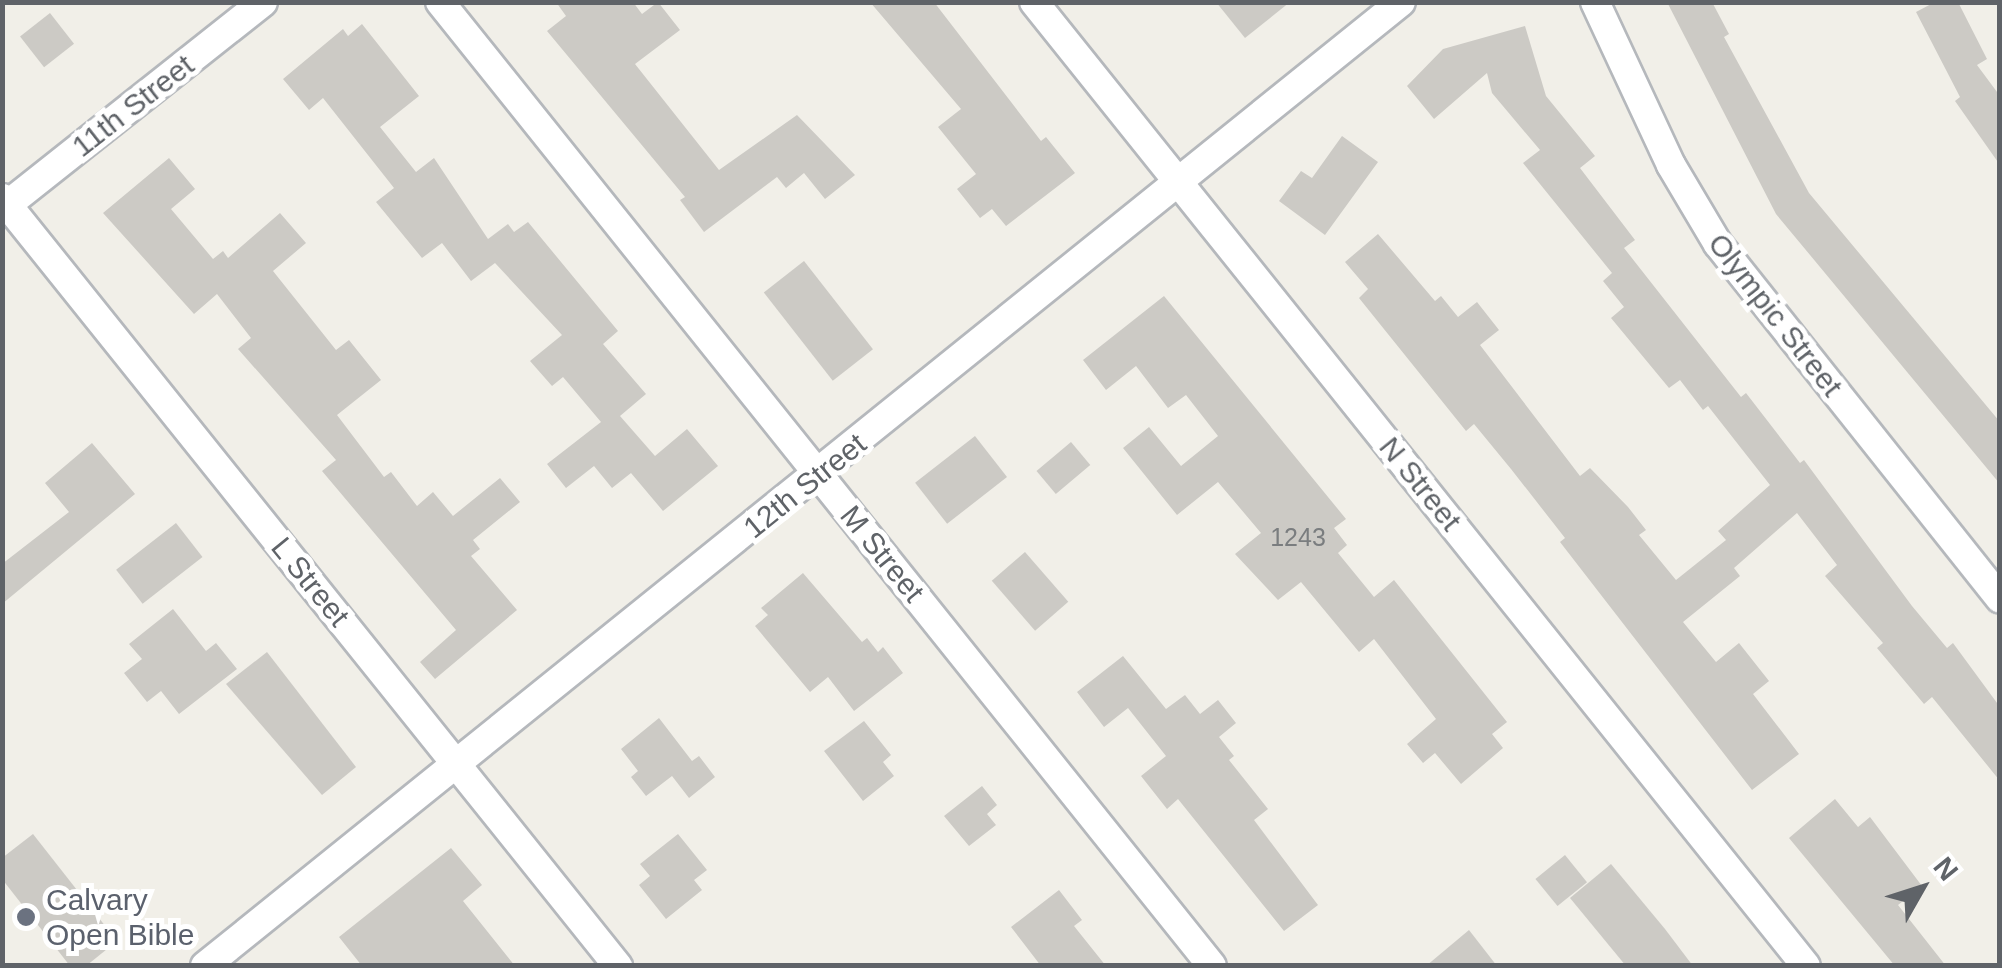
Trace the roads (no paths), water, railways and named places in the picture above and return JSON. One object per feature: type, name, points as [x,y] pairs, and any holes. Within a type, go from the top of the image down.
[{"type":"street","name":"11th Street","points":[[4,204],[263,2]]},
{"type":"street","name":"M Street","points":[[440,2],[1212,966]]},
{"type":"street","name":"N Street","points":[[1034,2],[1806,966]]},
{"type":"street","name":"12th Street","points":[[205,966],[1402,2]]},
{"type":"street","name":"Olympic Street","points":[[1595,2],[1671,165],[1718,244],[2000,599]]},
{"type":"street","name":"L Street","points":[[4,204],[618,966]]},
{"type":"place","name":"Calvary Open Bible","points":[[26,917]]}]
